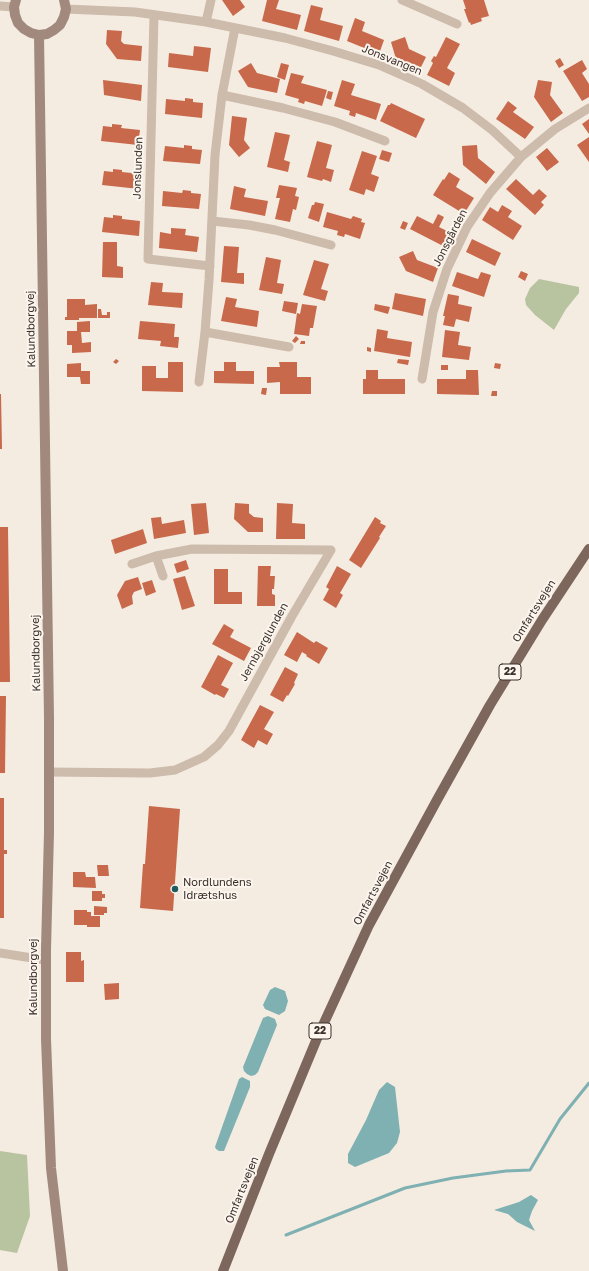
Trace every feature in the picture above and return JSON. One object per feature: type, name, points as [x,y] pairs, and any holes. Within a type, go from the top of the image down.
[{"type":"main road","name":"Omfartsvejen","points":[[223,1271],[269,1154],[318,1036],[369,926],[490,705],[542,620],[589,549]]},
{"type":"street","points":[[206,22],[211,0]]},
{"type":"street","points":[[402,0],[457,24]]},
{"type":"street","points":[[0,6],[15,4],[15,15],[18,23],[27,31],[39,35],[47,34],[60,25],[64,17],[65,5]]},
{"type":"street","name":"Jonsvangen","points":[[65,5],[135,12],[206,22],[285,38],[379,65],[422,84],[468,112],[492,130],[521,156]]},
{"type":"street","name":"Jonslunden","points":[[154,15],[148,259],[210,266]]},
{"type":"street","points":[[199,382],[205,332],[210,266],[215,155],[222,95],[235,28]]},
{"type":"street","name":"Kalundborgvej","points":[[39,35],[49,772],[46,1039],[51,1168],[63,1271]]},
{"type":"street","points":[[222,95],[283,108],[335,122],[385,141]]},
{"type":"street","name":"Jonsgården","points":[[422,379],[433,312],[447,269],[467,227],[490,193],[521,156],[555,129],[589,108]]},
{"type":"street","points":[[212,221],[249,224],[331,245]]},
{"type":"street","points":[[205,332],[289,347]]},
{"type":"street","name":"Jernbjerglunden","points":[[49,772],[150,773],[176,770],[204,757],[218,745],[229,731],[292,616],[331,550],[192,549],[156,556],[132,564]]},
{"type":"street","points":[[156,556],[163,576]]},
{"type":"street","points":[[0,953],[46,960]]},
{"type":"green space","points":[[539,279],[579,287],[579,293],[566,309],[554,330],[535,315],[526,305],[525,299],[530,288]]},
{"type":"green space","points":[[0,1151],[27,1155],[30,1216],[17,1253],[0,1250]]},
{"type":"water","points":[[275,987],[285,991],[288,1001],[285,1011],[279,1015],[265,1009],[263,1005],[270,990]]},
{"type":"water","points":[[268,1016],[275,1019],[277,1025],[258,1072],[251,1076],[244,1071],[243,1067],[263,1018]]},
{"type":"water","points":[[242,1077],[250,1081],[250,1087],[224,1151],[219,1151],[215,1147],[239,1079]]},
{"type":"water","points":[[387,1082],[395,1087],[400,1132],[397,1143],[389,1153],[355,1167],[348,1163],[348,1154],[366,1120],[379,1090]]},
{"type":"water","points":[[531,1195],[538,1200],[529,1220],[535,1231],[517,1222],[508,1214],[494,1210],[519,1202]]},
{"type":"building","points":[[222,0],[240,0],[245,7],[233,16]]},
{"type":"building","points":[[267,0],[279,0],[276,9],[301,15],[297,30],[262,21]]},
{"type":"building","points":[[463,0],[484,0],[489,16],[481,18],[482,21],[471,25],[464,9],[466,9]]},
{"type":"building","points":[[311,5],[323,8],[320,20],[343,26],[339,41],[304,31]]},
{"type":"building","points":[[355,18],[365,22],[362,31],[384,40],[379,54],[347,41]]},
{"type":"building","points":[[107,30],[122,31],[121,41],[124,44],[142,46],[141,61],[117,59],[106,44]]},
{"type":"building","points":[[405,37],[409,49],[426,57],[419,71],[396,59],[391,42]]},
{"type":"building","points":[[446,37],[460,44],[447,68],[455,73],[449,86],[427,75],[433,63],[431,61],[434,56],[436,57]]},
{"type":"building","points":[[194,46],[211,48],[208,72],[168,67],[169,53],[193,56]]},
{"type":"building","points":[[560,58],[564,65],[559,68],[555,61]]},
{"type":"building","points":[[582,60],[587,69],[582,73],[589,84],[589,97],[582,101],[563,71]]},
{"type":"building","points":[[251,63],[257,73],[280,79],[277,93],[248,87],[238,71]]},
{"type":"building","points":[[281,63],[289,65],[285,80],[277,77]]},
{"type":"building","points":[[291,73],[304,76],[301,83],[327,90],[322,106],[305,101],[304,104],[298,102],[299,99],[285,95]]},
{"type":"building","points":[[103,80],[142,85],[141,101],[104,95]]},
{"type":"building","points":[[342,80],[355,84],[351,95],[381,104],[376,120],[356,113],[355,117],[349,115],[350,111],[334,106]]},
{"type":"building","points":[[538,80],[552,82],[550,95],[563,113],[551,122],[534,97]]},
{"type":"building","points":[[328,91],[333,92],[331,100],[326,98]]},
{"type":"building","points":[[185,98],[193,99],[193,102],[203,103],[202,118],[165,114],[166,99],[185,101]]},
{"type":"building","points":[[508,101],[517,108],[513,112],[534,127],[525,139],[496,119]]},
{"type":"building","points":[[391,103],[425,119],[416,138],[380,121],[388,105]]},
{"type":"building","points":[[232,116],[247,118],[244,140],[250,148],[239,157],[229,145]]},
{"type":"building","points":[[589,119],[589,134],[582,124]]},
{"type":"building","points":[[112,124],[122,125],[121,128],[140,130],[138,145],[101,141],[103,126],[112,127]]},
{"type":"building","points":[[275,132],[290,135],[284,160],[290,162],[288,172],[267,167]]},
{"type":"building","points":[[589,137],[589,162],[577,145]]},
{"type":"building","points":[[317,141],[332,145],[326,168],[334,170],[331,182],[323,179],[322,181],[307,177]]},
{"type":"building","points":[[184,145],[192,146],[192,149],[202,150],[200,164],[163,161],[165,146],[184,148]]},
{"type":"building","points":[[477,145],[478,158],[495,172],[486,184],[463,165],[462,146]]},
{"type":"building","points":[[547,148],[559,162],[547,171],[536,157]]},
{"type":"building","points":[[382,150],[392,153],[389,162],[379,159]]},
{"type":"building","points":[[362,151],[377,156],[371,174],[379,177],[374,192],[366,189],[364,195],[349,190]]},
{"type":"building","points":[[113,169],[122,170],[122,172],[141,174],[139,189],[102,185],[104,171],[113,172]]},
{"type":"building","points":[[449,172],[460,179],[456,187],[474,198],[464,214],[433,195]]},
{"type":"building","points":[[516,179],[533,195],[539,189],[547,196],[541,202],[544,205],[535,215],[506,189]]},
{"type":"building","points":[[279,185],[297,188],[295,196],[299,197],[296,210],[293,209],[290,222],[275,219],[280,198],[276,198]]},
{"type":"building","points":[[234,186],[246,189],[244,197],[268,201],[265,216],[230,209]]},
{"type":"building","points":[[183,190],[201,194],[199,209],[162,206],[163,191],[182,193]]},
{"type":"building","points":[[315,202],[324,204],[319,222],[308,218],[312,205],[314,205]]},
{"type":"building","points":[[502,205],[512,211],[508,217],[522,226],[513,240],[482,220],[490,207],[498,212]]},
{"type":"building","points":[[327,212],[351,219],[353,216],[362,219],[361,222],[365,223],[360,239],[345,234],[344,237],[337,235],[338,231],[323,227]]},
{"type":"building","points":[[438,214],[444,217],[439,227],[453,234],[447,248],[410,229],[417,216],[433,224]]},
{"type":"building","points":[[113,215],[122,216],[122,219],[140,221],[139,236],[102,232],[104,217],[113,218]]},
{"type":"building","points":[[403,221],[408,223],[405,230],[400,228]]},
{"type":"building","points":[[171,228],[186,229],[185,235],[199,237],[197,252],[159,248],[160,232],[171,234]]},
{"type":"building","points":[[472,239],[501,253],[495,266],[466,252]]},
{"type":"building","points":[[103,242],[117,242],[117,266],[123,267],[123,278],[102,277]]},
{"type":"building","points":[[224,246],[239,247],[237,273],[244,273],[244,284],[221,282]]},
{"type":"building","points":[[413,251],[417,260],[438,268],[433,282],[406,271],[399,257]]},
{"type":"building","points":[[266,257],[281,260],[277,283],[284,284],[282,294],[259,290]]},
{"type":"building","points":[[314,260],[329,264],[321,289],[328,291],[325,301],[303,295]]},
{"type":"building","points":[[521,271],[528,274],[525,281],[518,277]]},
{"type":"building","points":[[457,272],[478,279],[481,272],[491,275],[484,297],[452,286]]},
{"type":"building","points":[[151,282],[163,283],[162,292],[183,293],[182,308],[148,305]]},
{"type":"building","points":[[395,293],[426,299],[423,316],[392,309]]},
{"type":"building","points":[[448,294],[459,296],[458,304],[472,307],[469,322],[456,319],[454,327],[443,325],[445,316],[443,316]]},
{"type":"building","points":[[226,297],[237,299],[235,307],[259,311],[257,327],[221,321]]},
{"type":"building","points":[[67,299],[85,299],[85,305],[97,304],[97,318],[65,320],[65,317],[67,317]]},
{"type":"building","points":[[284,301],[298,303],[296,314],[282,311]]},
{"type":"building","points":[[302,304],[317,306],[313,328],[310,328],[309,336],[294,334],[297,313],[300,314]]},
{"type":"building","points":[[375,304],[390,307],[388,314],[374,310]]},
{"type":"building","points":[[98,309],[101,309],[102,315],[107,315],[107,312],[110,312],[110,318],[98,318]]},
{"type":"building","points":[[90,321],[90,332],[81,332],[82,343],[91,342],[91,352],[72,353],[72,345],[67,345],[67,331],[77,331],[77,322]]},
{"type":"building","points":[[140,321],[175,324],[174,337],[179,337],[178,348],[160,346],[161,341],[138,339]]},
{"type":"building","points":[[377,329],[388,331],[387,338],[412,342],[410,357],[374,351]]},
{"type":"building","points":[[445,330],[460,332],[458,345],[471,347],[469,360],[442,357]]},
{"type":"building","points":[[296,336],[299,339],[295,343],[292,341]]},
{"type":"building","points":[[301,341],[305,341],[305,344],[300,344]]},
{"type":"building","points":[[367,347],[371,348],[371,352],[367,351]]},
{"type":"building","points":[[116,359],[119,361],[116,364],[113,362]]},
{"type":"building","points":[[398,359],[409,360],[408,365],[397,363]]},
{"type":"building","points":[[168,362],[183,362],[183,392],[142,391],[142,366],[156,366],[156,378],[168,378]]},
{"type":"building","points":[[224,362],[236,362],[236,371],[254,371],[254,384],[214,383],[214,371],[224,371]]},
{"type":"building","points":[[279,362],[297,362],[297,377],[311,377],[311,394],[280,394],[280,382],[267,383],[267,367],[280,367]]},
{"type":"building","points":[[81,363],[81,371],[90,371],[90,384],[81,384],[80,377],[67,377],[67,364]]},
{"type":"building","points":[[495,363],[501,364],[500,369],[494,368]]},
{"type":"building","points":[[441,365],[448,365],[448,370],[441,370]]},
{"type":"building","points":[[366,370],[378,370],[378,379],[405,379],[405,394],[363,394],[363,379],[366,379]]},
{"type":"building","points":[[466,370],[478,370],[479,395],[437,394],[437,379],[466,379]]},
{"type":"building","points":[[262,388],[267,388],[266,395],[261,394]]},
{"type":"building","points":[[492,391],[497,391],[497,396],[491,396]]},
{"type":"building","points":[[1,394],[2,449],[0,449]]},
{"type":"building","points":[[206,503],[209,533],[194,535],[191,504]]},
{"type":"building","points":[[235,503],[249,504],[249,513],[254,517],[263,518],[263,532],[248,532],[234,519]]},
{"type":"building","points":[[277,503],[293,504],[292,523],[305,524],[305,539],[276,539]]},
{"type":"building","points":[[161,517],[162,524],[184,520],[186,533],[154,539],[151,518]]},
{"type":"building","points":[[375,517],[381,521],[380,523],[386,526],[361,568],[349,560]]},
{"type":"building","points":[[0,527],[8,527],[10,682],[0,682]]},
{"type":"building","points":[[143,529],[147,543],[115,554],[111,540]]},
{"type":"building","points":[[186,560],[189,569],[177,573],[174,564]]},
{"type":"building","points":[[258,566],[271,566],[270,576],[275,576],[272,594],[275,595],[275,606],[257,606]]},
{"type":"building","points":[[337,566],[351,574],[340,593],[343,595],[336,608],[323,600],[329,589],[326,587]]},
{"type":"building","points":[[214,569],[228,569],[228,592],[242,592],[242,604],[214,604]]},
{"type":"building","points":[[185,576],[195,606],[182,610],[173,579]]},
{"type":"building","points":[[138,577],[142,589],[134,592],[132,596],[133,604],[122,609],[117,595],[125,581]]},
{"type":"building","points":[[152,580],[156,592],[146,596],[142,583]]},
{"type":"building","points":[[224,624],[234,630],[230,637],[251,648],[244,661],[212,644]]},
{"type":"building","points":[[297,632],[314,643],[316,641],[328,648],[319,664],[302,652],[297,662],[284,655]]},
{"type":"building","points":[[218,655],[233,663],[221,685],[229,689],[224,698],[201,687]]},
{"type":"building","points":[[285,667],[298,674],[294,683],[295,684],[283,702],[270,695]]},
{"type":"building","points":[[0,696],[6,696],[5,773],[0,773]]},
{"type":"building","points":[[260,705],[274,712],[264,729],[273,734],[267,745],[258,740],[254,748],[241,740]]},
{"type":"building","points":[[0,798],[4,798],[4,850],[7,850],[7,854],[4,854],[4,918],[0,918]]},
{"type":"building","points":[[149,806],[180,809],[173,911],[140,908]]},
{"type":"building","points":[[97,865],[108,865],[109,876],[98,876]]},
{"type":"building","points":[[73,872],[85,872],[86,877],[95,877],[96,888],[73,887]]},
{"type":"building","points":[[92,891],[102,891],[102,894],[105,894],[105,898],[102,898],[102,901],[92,901]]},
{"type":"building","points":[[94,906],[107,907],[107,913],[104,913],[104,915],[94,915]]},
{"type":"building","points":[[74,910],[87,910],[87,912],[91,912],[91,916],[100,916],[100,927],[74,925]]},
{"type":"building","points":[[66,952],[81,952],[81,961],[84,960],[84,982],[66,982]]},
{"type":"building","points":[[119,983],[119,999],[105,1000],[104,984]]},
{"type":"waterway","points":[[286,1235],[405,1188],[453,1178],[506,1171],[530,1170],[560,1119],[589,1083]]},
{"type":"place","name":"Nordlundens Idrætshus","points":[[175,889]]}]
